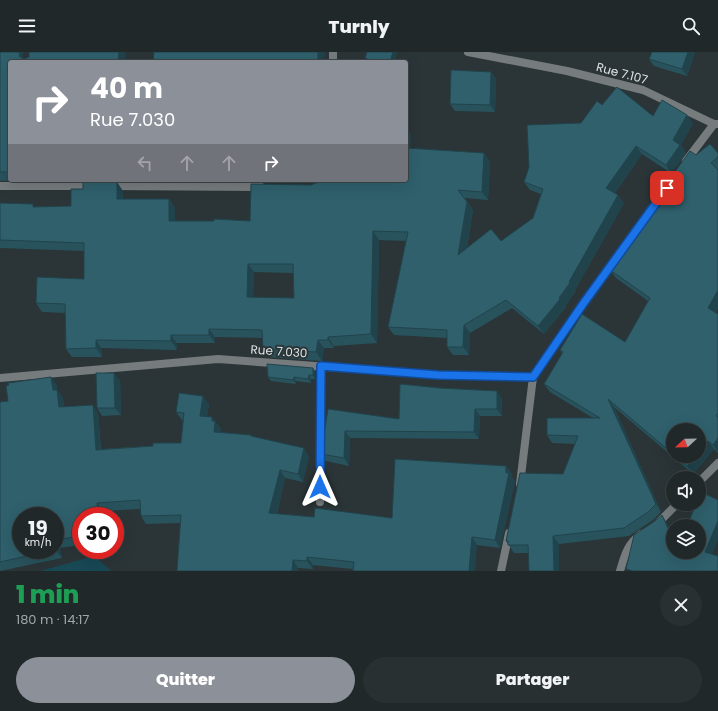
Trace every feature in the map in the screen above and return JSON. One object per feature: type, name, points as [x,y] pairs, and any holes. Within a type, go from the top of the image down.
[{"type":"street","name":"Rue 7.107","points":[[468,52],[567,71],[643,90],[716,124]]},
{"type":"street","points":[[681,169],[716,124]]},
{"type":"street","points":[[0,186],[33,183],[270,187]]},
{"type":"street","points":[[519,489],[533,377],[630,239]]},
{"type":"street","name":"Rue 7.030","points":[[0,378],[218,359],[438,375],[533,377]]},
{"type":"street","points":[[320,502],[321,366]]},
{"type":"street","points":[[706,475],[718,463]]},
{"type":"street","points":[[620,571],[626,550],[632,541],[658,524],[670,511]]},
{"type":"street","points":[[501,571],[511,526]]},
{"type":"shaded area","points":[[83,559],[98,559],[111,571],[40,571]]},
{"type":"building","points":[[0,52],[19,52],[20,57],[24,59],[29,57],[29,52],[119,52],[118,60],[8,60],[8,172],[0,172]]},
{"type":"building","points":[[154,52],[318,52],[318,60],[153,60]]},
{"type":"building","points":[[367,52],[393,52],[391,60],[370,60],[365,58]]},
{"type":"building","points":[[652,52],[688,52],[682,69],[649,59]]},
{"type":"building","points":[[451,70],[491,72],[490,105],[450,104]]},
{"type":"building","points":[[617,87],[653,116],[662,100],[687,115],[673,140],[680,145],[666,165],[636,146],[606,188],[618,195],[569,282],[570,283],[559,298],[560,299],[538,326],[506,300],[464,325],[463,347],[447,347],[447,330],[388,327],[408,232],[373,231],[371,334],[328,337],[328,340],[318,340],[316,352],[263,349],[262,330],[209,329],[209,335],[171,335],[171,341],[96,340],[96,348],[66,349],[65,304],[36,303],[37,277],[84,279],[84,243],[0,240],[0,203],[33,204],[33,207],[71,206],[71,189],[83,189],[83,182],[117,182],[117,199],[169,199],[169,221],[214,221],[214,219],[250,221],[251,184],[311,185],[318,182],[408,182],[408,148],[484,153],[482,192],[458,190],[467,202],[458,255],[491,229],[501,241],[533,218],[543,189],[524,182],[529,167],[527,125],[581,123],[597,101],[602,105]],"holes":[[[248,264],[293,264],[294,298],[247,297]]]},
{"type":"building","points":[[710,144],[718,153],[718,157],[711,163],[718,170],[718,290],[708,308],[718,314],[718,413],[716,416],[718,417],[718,438],[713,445],[708,441],[706,443],[706,423],[666,423],[666,448],[608,399],[656,504],[648,512],[624,528],[553,536],[554,571],[529,571],[528,545],[508,545],[508,541],[506,541],[520,473],[563,474],[578,436],[547,435],[547,418],[600,418],[544,384],[563,352],[560,350],[582,314],[625,342],[650,298],[610,270],[619,257],[615,254],[690,151],[696,155]]},
{"type":"building","points":[[267,364],[313,368],[313,375],[309,375],[308,379],[294,377],[293,380],[268,377]]},
{"type":"building","points":[[96,373],[114,373],[115,408],[97,408]]},
{"type":"building","points":[[51,377],[53,390],[57,390],[59,407],[93,405],[96,450],[153,446],[153,443],[181,443],[184,413],[176,412],[179,393],[203,396],[200,416],[212,417],[212,421],[215,421],[214,432],[251,435],[304,448],[298,474],[280,470],[269,513],[314,517],[315,508],[392,518],[395,459],[506,466],[506,473],[509,473],[495,540],[472,537],[469,571],[353,571],[354,562],[307,557],[307,561],[293,560],[292,571],[177,571],[181,515],[141,516],[140,500],[97,503],[98,507],[72,507],[72,537],[64,539],[64,507],[12,507],[12,559],[14,559],[0,562],[0,402],[8,401],[6,386],[9,385],[8,383]]},
{"type":"building","points":[[400,384],[497,391],[497,409],[475,409],[474,432],[345,431],[344,458],[321,454],[328,409],[399,419]]},
{"type":"building","points":[[706,494],[718,500],[718,521],[706,550],[706,519],[690,519],[693,511],[706,511]]},
{"type":"building","points":[[662,515],[666,524],[666,559],[706,559],[706,552],[718,556],[718,571],[633,571],[626,569],[634,535]]},
{"type":"route","points":[[320,487],[321,366],[438,375],[533,377],[583,304],[667,188]]}]
